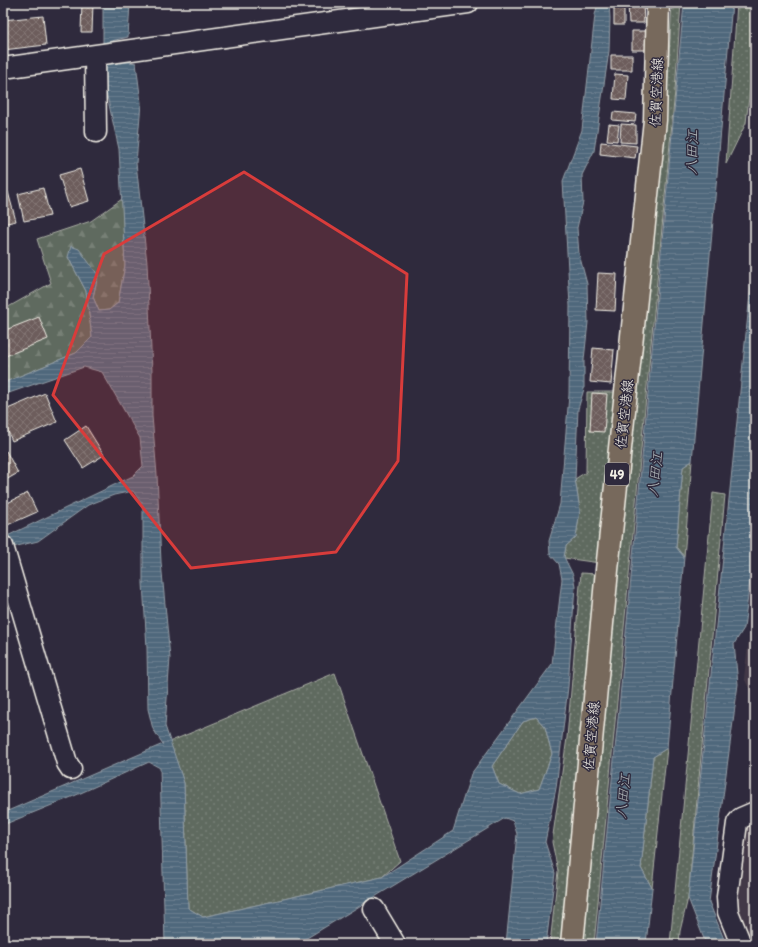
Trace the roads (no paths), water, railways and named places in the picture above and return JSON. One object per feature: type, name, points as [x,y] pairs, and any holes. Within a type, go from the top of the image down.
[{"type":"main road","name":"佐賀空港線","points":[[572,944],[608,562],[655,120],[658,3]]},
{"type":"street","points":[[3,68],[468,3]]},
{"type":"street","points":[[96,56],[96,132]]},
{"type":"street","points":[[4,548],[67,763],[71,769]]},
{"type":"street","points":[[741,944],[728,912],[727,897],[737,823],[741,818],[755,812]]},
{"type":"street","points":[[374,909],[396,944]]},
{"type":"water","points":[[103,3],[130,3],[128,37],[103,43]]},
{"type":"water","points":[[598,3],[609,3],[609,51],[594,151],[582,175],[583,202],[577,228],[579,254],[587,284],[588,322],[584,360],[584,389],[578,409],[575,479],[580,510],[576,537],[566,546],[564,557],[573,575],[575,586],[568,687],[556,788],[545,842],[555,873],[546,944],[506,944],[517,834],[513,821],[505,818],[297,944],[165,944],[160,768],[149,762],[74,796],[3,825],[3,813],[163,744],[153,729],[148,709],[147,648],[143,583],[143,506],[133,491],[114,495],[88,505],[38,541],[13,547],[3,538],[133,476],[143,466],[140,438],[102,372],[84,367],[3,395],[3,383],[76,353],[92,337],[86,291],[68,257],[71,246],[79,249],[98,275],[93,297],[99,311],[109,310],[118,303],[125,265],[119,149],[105,87],[105,63],[120,60],[136,63],[141,103],[136,163],[147,263],[152,371],[152,416],[157,475],[161,562],[170,658],[165,726],[184,783],[188,908],[203,917],[382,877],[453,831],[471,774],[552,664],[562,579],[559,564],[550,554],[549,541],[560,504],[569,395],[570,306],[563,181],[582,130],[595,15]],"holes":[[[536,717],[545,727],[552,754],[539,789],[520,794],[499,784],[492,766],[523,721]]]},
{"type":"water","name":"八田江","points":[[684,3],[732,3],[692,461],[683,467],[676,547],[684,557],[667,748],[653,757],[641,868],[652,888],[646,944],[596,944],[619,708]]},
{"type":"water","points":[[755,246],[755,540],[744,628],[734,644],[738,684],[709,902],[726,944],[706,944],[688,898]]}]
